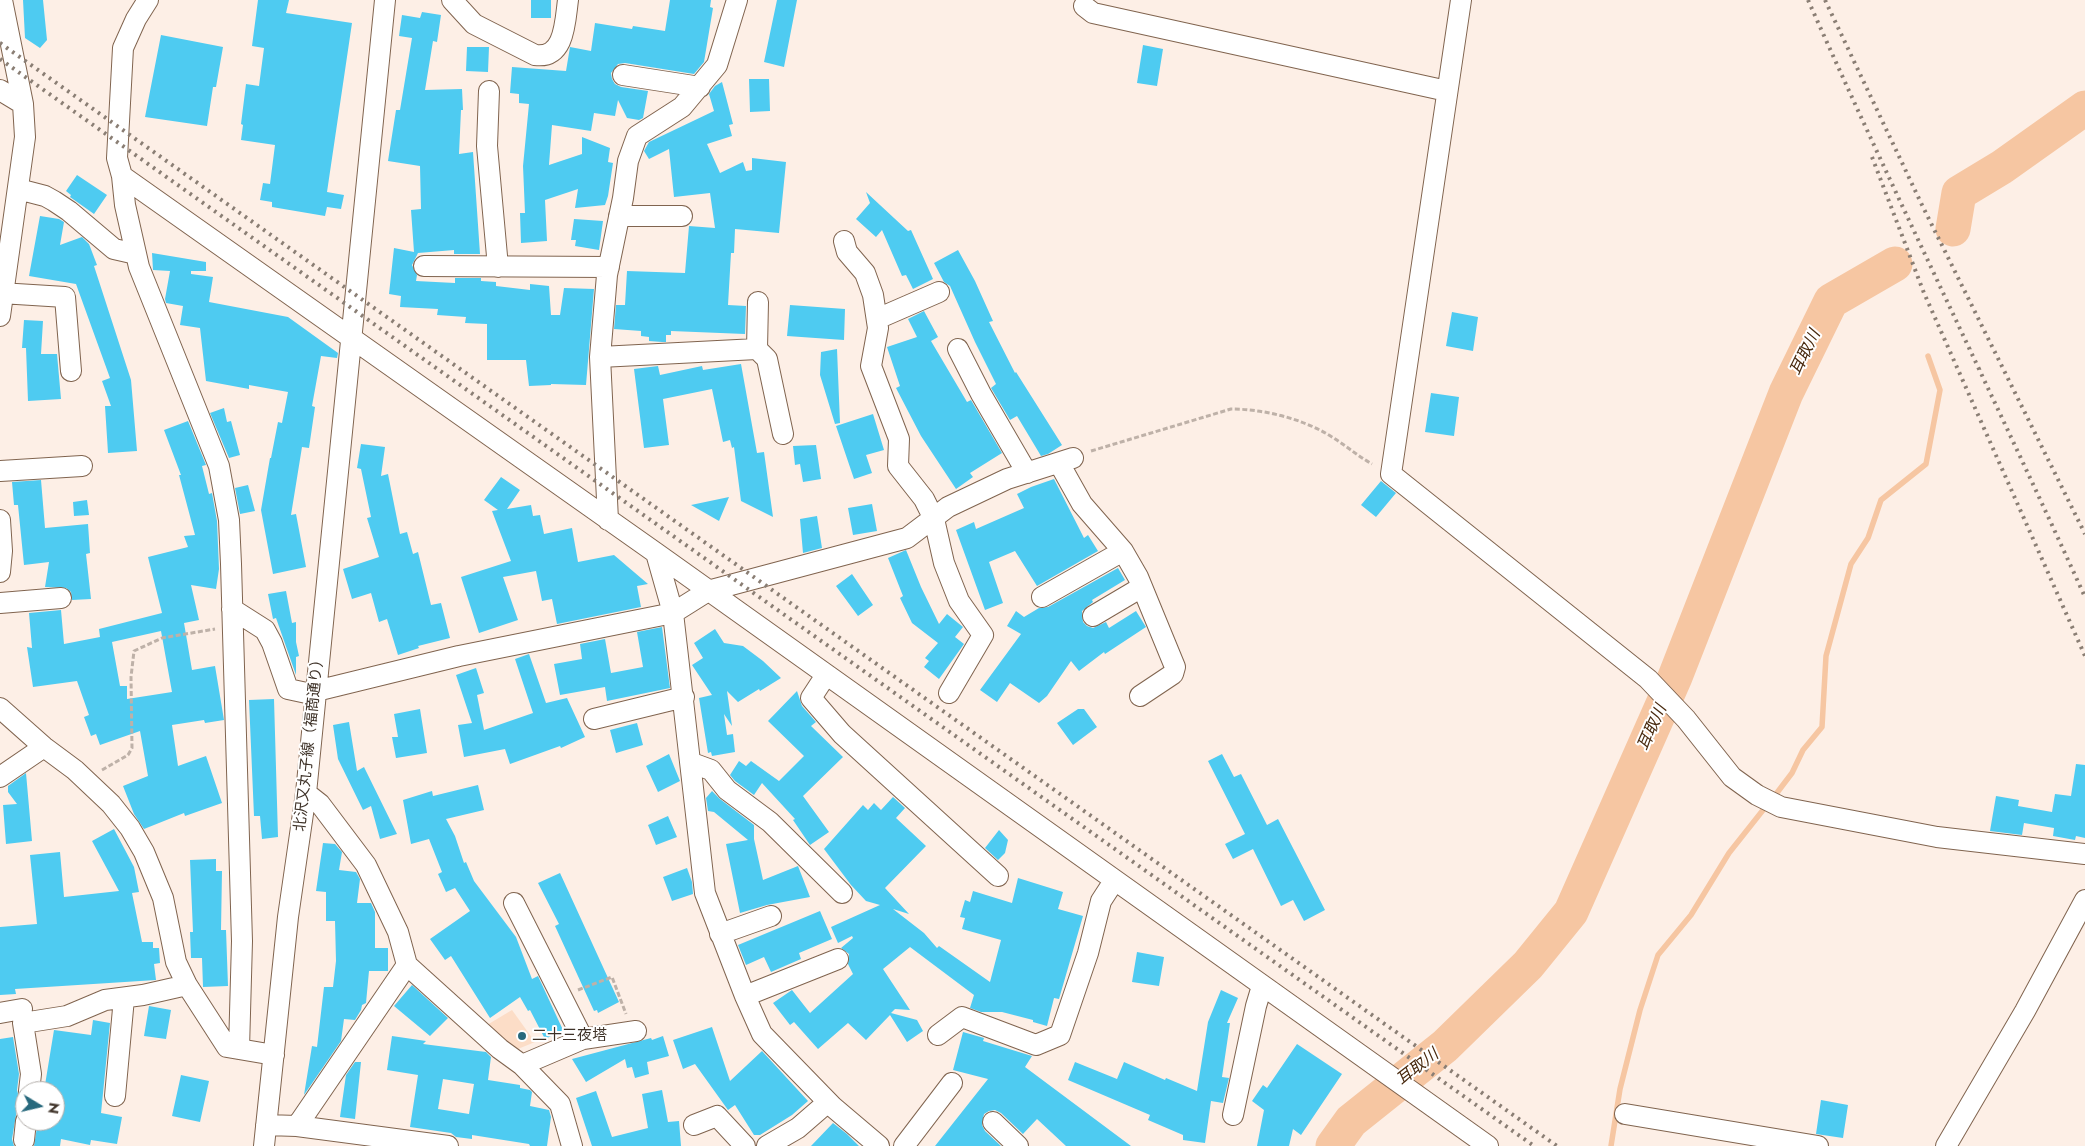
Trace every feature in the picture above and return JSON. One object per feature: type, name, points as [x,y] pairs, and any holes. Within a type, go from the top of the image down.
[{"type":"street","points":[[0,316],[12,194],[25,137],[22,104],[2,0]]},
{"type":"street","points":[[148,0],[136,19],[123,48],[117,158],[139,267],[220,466],[229,520],[242,941],[239,1049]]},
{"type":"street","name":"北沢又丸子線（福商通り）","points":[[264,1146],[288,917],[306,793],[385,0]]},
{"type":"street","points":[[452,0],[474,24],[535,55],[541,56],[547,55],[556,49],[562,36],[568,0]]},
{"type":"street","points":[[608,520],[600,357],[609,267],[628,161],[637,136],[682,107],[700,88],[717,65],[737,0]]},
{"type":"street","points":[[1461,0],[1391,474],[1648,679],[1686,720],[1732,777],[1757,795],[1781,807],[1937,836],[2085,854]]},
{"type":"street","points":[[1084,6],[1093,13],[1447,91]]},
{"type":"street","points":[[623,74],[700,88]]},
{"type":"street","points":[[0,90],[22,104]]},
{"type":"street","points":[[489,91],[487,146],[498,266]]},
{"type":"street","points":[[122,176],[656,553],[1488,1146]]},
{"type":"street","points":[[12,194],[50,199],[69,210],[114,249],[136,254]]},
{"type":"street","points":[[619,216],[682,216]]},
{"type":"street","points":[[844,241],[847,252],[865,273],[873,294],[878,328],[871,366],[900,439],[898,466],[924,499],[934,519],[944,563],[959,602],[983,635],[949,693]]},
{"type":"street","points":[[424,266],[609,267]]},
{"type":"street","points":[[877,319],[939,292]]},
{"type":"street","points":[[2,294],[65,296],[71,371]]},
{"type":"street","points":[[758,302],[757,349],[767,359],[783,434]]},
{"type":"street","points":[[600,357],[757,349]]},
{"type":"street","points":[[958,349],[1026,473]]},
{"type":"street","points":[[233,618],[265,630],[272,643],[288,689],[316,693],[459,656],[673,613],[708,591],[907,538],[948,507],[1007,479],[1066,460],[1082,504],[1123,551],[1142,587],[1175,667],[1173,674],[1140,696]]},
{"type":"street","points":[[0,471],[82,466]]},
{"type":"street","points":[[0,520],[2,550],[0,572]]},
{"type":"street","points":[[1042,597],[1123,551]]},
{"type":"street","points":[[656,553],[673,613],[692,764],[705,893],[720,934],[762,1034],[828,1102],[879,1146]]},
{"type":"street","points":[[1093,616],[1142,587]]},
{"type":"street","points":[[0,603],[61,598]]},
{"type":"street","points":[[826,675],[811,698],[842,734],[998,876]]},
{"type":"street","points":[[594,719],[684,697]]},
{"type":"street","points":[[0,708],[44,747],[75,770],[111,804],[130,828],[144,852],[163,898],[176,962],[187,985],[227,1047],[274,1055]]},
{"type":"street","points":[[0,777],[44,747]]},
{"type":"street","points":[[692,764],[711,770],[727,790],[770,822],[842,893]]},
{"type":"street","points":[[306,793],[320,804],[366,865],[398,932],[408,965],[500,1048],[522,1065],[560,1104],[572,1146]]},
{"type":"street","points":[[938,1035],[962,1017],[1036,1045],[1060,1035],[1088,953],[1101,901],[1114,881]]},
{"type":"street","points":[[1946,1146],[2025,1011],[2085,900]]},
{"type":"street","points":[[514,903],[583,1039]]},
{"type":"street","points":[[720,934],[771,916]]},
{"type":"street","points":[[745,996],[838,959]]},
{"type":"street","points":[[297,1126],[408,965]]},
{"type":"street","points":[[31,1081],[23,1023],[67,1016],[105,1000],[187,985]]},
{"type":"street","points":[[1233,1115],[1262,986]]},
{"type":"street","points":[[115,1096],[124,998]]},
{"type":"street","points":[[0,1013],[22,1009]]},
{"type":"street","points":[[522,1065],[583,1039],[634,1032]]},
{"type":"street","points":[[904,1146],[952,1083]]},
{"type":"street","points":[[767,1146],[798,1128],[828,1102]]},
{"type":"street","points":[[1625,1114],[1818,1146]]},
{"type":"street","points":[[694,1124],[717,1116],[745,1146]]},
{"type":"street","points":[[993,1122],[1018,1146]]},
{"type":"street","points":[[266,1125],[297,1126],[448,1146]]},
{"type":"path","points":[[1066,460],[1231,409],[1249,409],[1301,423],[1326,434],[1364,460],[1391,474]]},
{"type":"path","points":[[85,780],[128,755],[132,748],[131,677],[134,651],[162,638],[197,631],[233,618]]},
{"type":"path","points":[[562,997],[614,976],[634,1032]]},
{"type":"shaded area","points":[[512,1010],[535,1042],[513,1051],[487,1025]]},
{"type":"building","points":[[23,0],[43,0],[47,40],[40,48],[25,38]]},
{"type":"building","points":[[258,0],[289,0],[286,13],[352,23],[327,192],[344,195],[341,209],[327,207],[325,216],[272,207],[272,202],[260,200],[263,183],[270,184],[275,145],[241,140],[246,84],[259,86],[264,48],[252,46]]},
{"type":"building","points":[[531,0],[551,0],[551,18],[531,18]]},
{"type":"building","points":[[670,0],[711,0],[710,7],[713,8],[704,62],[694,74],[625,63],[618,64],[611,73],[615,84],[621,87],[648,91],[643,118],[639,120],[627,118],[618,100],[615,116],[594,113],[591,131],[552,125],[549,165],[582,154],[582,137],[610,148],[608,162],[613,163],[608,196],[605,205],[575,208],[578,189],[545,200],[547,241],[521,243],[520,213],[525,213],[523,166],[529,104],[519,103],[519,94],[510,93],[512,67],[566,71],[570,47],[591,51],[595,23],[632,29],[633,26],[665,31]]},
{"type":"building","points":[[777,0],[797,0],[784,67],[764,62]]},
{"type":"building","points":[[422,12],[441,15],[437,42],[433,41],[425,90],[462,89],[463,110],[461,110],[459,154],[473,152],[480,254],[454,254],[454,250],[418,253],[412,265],[417,275],[416,281],[455,283],[455,278],[481,278],[481,281],[496,282],[496,286],[530,290],[530,284],[549,286],[551,315],[560,315],[564,288],[594,289],[586,385],[551,384],[529,386],[526,360],[487,360],[487,324],[465,323],[466,317],[437,315],[438,309],[400,307],[401,296],[389,294],[394,248],[414,252],[411,210],[421,209],[420,166],[388,161],[396,110],[400,110],[412,38],[399,36],[402,15],[420,18]]},
{"type":"building","points":[[161,35],[223,47],[216,87],[213,87],[207,126],[145,117]]},
{"type":"building","points":[[1143,45],[1163,49],[1157,86],[1137,83]]},
{"type":"building","points":[[467,47],[489,47],[488,72],[466,71]]},
{"type":"building","points":[[749,79],[769,79],[770,111],[750,112]]},
{"type":"building","points":[[722,82],[733,124],[729,125],[732,136],[707,144],[720,173],[743,162],[746,171],[752,170],[752,158],[786,162],[779,233],[735,229],[734,253],[731,253],[728,305],[746,306],[745,334],[671,331],[671,335],[666,335],[666,342],[662,342],[649,341],[649,337],[641,336],[641,331],[614,329],[616,305],[625,305],[627,271],[685,273],[689,226],[715,228],[710,193],[674,197],[669,149],[649,159],[644,151],[649,142],[714,111],[709,94],[715,86]]},
{"type":"building","points":[[77,175],[107,195],[94,214],[70,197],[71,195],[66,191]]},
{"type":"building","points":[[866,192],[908,231],[911,230],[933,279],[913,289],[906,275],[902,276],[882,230],[876,237],[856,219],[870,203]]},
{"type":"building","points":[[40,216],[59,219],[64,222],[60,245],[82,237],[89,244],[97,265],[94,266],[131,380],[137,451],[108,453],[105,406],[111,406],[102,381],[110,378],[76,284],[29,276]]},
{"type":"building","points":[[574,219],[603,221],[599,250],[575,246],[576,240],[571,240]]},
{"type":"building","points":[[958,250],[975,281],[993,321],[989,322],[1015,373],[1062,445],[1048,454],[1041,456],[1017,416],[1010,420],[991,388],[996,384],[950,286],[944,282],[934,263]]},
{"type":"building","points":[[152,253],[206,262],[206,271],[191,271],[191,274],[213,277],[209,302],[288,317],[338,353],[337,358],[321,356],[312,406],[315,407],[309,448],[302,447],[291,515],[296,514],[306,567],[273,574],[261,510],[278,422],[282,423],[288,392],[249,385],[249,389],[206,381],[200,328],[180,325],[183,306],[166,303],[165,299],[170,271],[153,270]]},
{"type":"building","points":[[790,305],[845,309],[844,340],[787,336]]},
{"type":"building","points":[[924,311],[938,337],[931,341],[967,402],[971,400],[1002,453],[970,473],[973,477],[956,489],[921,436],[896,388],[900,386],[887,347],[917,337],[908,319]]},
{"type":"building","points":[[1452,312],[1478,317],[1473,351],[1446,346]]},
{"type":"building","points":[[24,320],[43,321],[41,354],[57,354],[61,399],[28,401],[26,348],[22,348]]},
{"type":"building","points":[[837,349],[840,423],[835,424],[820,375],[821,352]]},
{"type":"building","points":[[741,364],[757,453],[764,452],[773,517],[741,501],[734,447],[732,448],[730,440],[723,442],[712,389],[663,399],[669,445],[644,448],[634,369],[658,366],[660,375],[702,366],[703,370]]},
{"type":"building","points":[[1431,393],[1459,397],[1454,436],[1425,432]]},
{"type":"building","points":[[224,408],[227,422],[231,421],[240,455],[229,458],[210,413]]},
{"type":"building","points":[[873,414],[884,450],[866,455],[872,473],[854,479],[836,426]]},
{"type":"building","points":[[188,421],[206,465],[202,466],[209,494],[212,493],[217,521],[219,569],[216,589],[191,585],[199,620],[184,623],[192,670],[215,666],[224,720],[205,723],[204,720],[172,725],[178,766],[206,756],[222,803],[185,816],[184,813],[144,829],[134,814],[123,786],[148,776],[140,731],[100,745],[96,734],[91,736],[84,717],[89,715],[77,681],[33,687],[27,647],[32,648],[29,613],[61,610],[64,644],[100,637],[99,629],[162,613],[148,557],[188,547],[184,536],[195,535],[179,475],[181,475],[164,430]],"holes":[[[161,631],[172,692],[127,699],[127,686],[120,686],[112,642]]]},
{"type":"building","points":[[361,444],[385,447],[381,476],[388,474],[400,534],[407,532],[413,554],[418,552],[431,605],[441,603],[450,638],[418,646],[419,648],[398,655],[387,619],[379,622],[371,593],[352,599],[343,569],[379,557],[367,518],[371,517],[361,469],[357,468]]},
{"type":"building","points":[[816,445],[821,479],[803,482],[800,464],[795,465],[793,446]]},
{"type":"building","points":[[501,477],[520,490],[507,509],[531,505],[533,516],[540,515],[544,534],[572,528],[578,562],[614,555],[648,584],[637,586],[641,607],[557,624],[552,599],[542,601],[536,571],[503,577],[518,620],[479,633],[461,577],[511,561],[492,511],[498,510],[484,500]]},
{"type":"building","points":[[1054,479],[1084,538],[1088,535],[1098,551],[1037,586],[1015,551],[989,562],[1003,603],[985,610],[956,530],[974,522],[976,529],[1024,508],[1017,494]]},
{"type":"building","points":[[41,480],[45,528],[88,524],[90,553],[86,554],[91,599],[72,600],[71,592],[66,588],[45,587],[49,562],[24,565],[18,505],[14,505],[12,482]]},
{"type":"building","points":[[1381,481],[1396,493],[1376,517],[1361,505]]},
{"type":"building","points":[[248,485],[255,511],[240,514],[235,488]]},
{"type":"building","points":[[729,497],[719,521],[691,505]]},
{"type":"building","points":[[87,500],[89,515],[74,516],[73,502]]},
{"type":"building","points":[[872,504],[877,531],[853,535],[848,508]]},
{"type":"building","points":[[817,516],[822,548],[803,553],[800,519]]},
{"type":"building","points":[[906,550],[939,624],[947,614],[963,627],[955,637],[964,644],[939,679],[924,667],[929,661],[925,658],[938,643],[912,623],[900,598],[903,596],[888,558]]},
{"type":"building","points":[[1118,568],[1125,580],[1092,600],[1093,602],[1082,611],[1083,622],[1093,628],[1106,622],[1109,628],[1136,611],[1146,627],[1105,654],[1104,652],[1079,671],[1071,661],[1047,696],[1039,703],[1010,683],[997,702],[980,690],[1021,634],[1007,626],[1016,611],[1024,617],[1039,608],[1048,607]]},
{"type":"building","points":[[852,574],[873,605],[858,616],[836,586]]},
{"type":"building","points":[[286,591],[292,623],[296,622],[296,642],[299,656],[296,657],[296,675],[276,618],[273,619],[268,594]]},
{"type":"building","points":[[662,627],[670,688],[607,701],[605,687],[560,695],[554,664],[582,659],[580,644],[605,639],[611,673],[643,667],[637,632]]},
{"type":"building","points":[[715,629],[724,643],[743,646],[781,678],[738,702],[727,691],[732,726],[724,714],[727,735],[733,734],[735,752],[712,756],[711,752],[708,753],[699,698],[712,695],[692,665],[703,658],[694,643]]},
{"type":"building","points":[[529,654],[546,703],[567,698],[585,737],[561,748],[560,746],[510,764],[505,749],[464,757],[458,725],[472,723],[456,675],[476,668],[484,693],[477,695],[484,730],[533,713],[515,659]]},
{"type":"building","points":[[797,691],[802,706],[816,722],[811,726],[843,757],[803,796],[829,832],[810,845],[793,820],[795,819],[762,783],[754,795],[730,775],[739,761],[746,766],[751,761],[779,781],[804,756],[768,721]]},
{"type":"building","points":[[274,699],[278,837],[262,839],[260,816],[254,816],[249,700]]},
{"type":"building","points":[[420,709],[427,753],[396,758],[392,737],[398,737],[394,714]]},
{"type":"building","points":[[1078,709],[1084,709],[1097,727],[1073,745],[1057,723]]},
{"type":"building","points":[[349,722],[357,771],[364,767],[397,834],[380,839],[371,806],[363,810],[338,759],[333,725]]},
{"type":"building","points":[[637,723],[643,745],[616,753],[610,730]]},
{"type":"building","points":[[669,754],[680,781],[658,792],[646,766]]},
{"type":"building","points":[[1222,754],[1234,777],[1241,774],[1267,825],[1278,819],[1325,910],[1304,921],[1293,900],[1281,906],[1253,849],[1233,859],[1225,844],[1245,834],[1208,761]]},
{"type":"building","points":[[2076,764],[2085,765],[2085,838],[2076,836],[2075,840],[2053,836],[2054,828],[2024,823],[2022,835],[1990,831],[1996,796],[2019,800],[2018,806],[2052,812],[2055,794],[2071,796]]},
{"type":"building","points":[[26,773],[32,841],[6,844],[3,805],[17,804],[8,792],[8,786]]},
{"type":"building","points":[[478,785],[484,810],[446,819],[455,836],[464,863],[466,862],[474,881],[516,937],[532,979],[538,976],[563,1030],[545,1039],[530,1010],[528,1011],[520,997],[490,1018],[451,956],[445,960],[430,939],[470,911],[455,888],[446,892],[438,874],[442,872],[429,839],[411,844],[403,800],[432,791],[433,796]]},
{"type":"building","points":[[712,791],[754,825],[754,839],[763,880],[798,866],[810,897],[767,905],[740,913],[726,844],[748,840],[714,812],[708,811],[706,798]]},
{"type":"building","points":[[893,797],[905,808],[896,818],[926,846],[885,888],[909,914],[893,909],[924,933],[937,948],[939,946],[990,982],[1001,940],[962,929],[965,918],[960,917],[965,900],[970,902],[973,891],[1012,903],[1018,878],[1063,892],[1058,909],[1083,916],[1059,999],[1054,998],[1047,1026],[1033,1022],[1033,1020],[1002,1012],[981,1012],[970,1008],[974,995],[910,947],[883,969],[910,1010],[895,1009],[891,1013],[917,1020],[923,1031],[907,1042],[890,1015],[866,1040],[848,1023],[818,1049],[794,1022],[790,1025],[773,1003],[792,990],[810,1013],[853,974],[848,964],[849,954],[841,948],[853,938],[852,936],[838,943],[831,927],[880,905],[866,901],[851,885],[824,849],[863,805],[868,810],[874,803],[881,810]]},
{"type":"building","points":[[668,816],[677,837],[656,845],[648,825]]},
{"type":"building","points":[[114,829],[134,867],[139,892],[132,893],[142,942],[153,942],[153,948],[159,948],[160,963],[154,964],[156,980],[15,989],[16,994],[0,995],[0,927],[37,924],[30,855],[60,852],[64,897],[119,891],[92,841]]},
{"type":"building","points":[[999,830],[1008,840],[1005,853],[998,860],[985,848]]},
{"type":"building","points":[[323,843],[335,844],[342,852],[339,870],[356,872],[360,879],[357,903],[371,903],[375,912],[375,948],[388,948],[388,971],[369,971],[366,1003],[362,1005],[355,1020],[344,1019],[341,1041],[304,1095],[312,1046],[317,1047],[324,987],[333,987],[336,961],[335,921],[326,921],[326,892],[316,891]]},
{"type":"building","points":[[216,859],[216,871],[222,871],[221,930],[226,930],[228,986],[203,987],[202,958],[191,958],[190,932],[193,932],[190,860]]},
{"type":"building","points":[[687,868],[692,882],[693,894],[672,901],[663,877]]},
{"type":"building","points":[[560,873],[619,1002],[598,1013],[597,1010],[594,1011],[555,926],[559,924],[538,883]]},
{"type":"building","points":[[820,911],[832,939],[799,953],[801,959],[771,972],[764,957],[746,965],[738,945]]},
{"type":"building","points":[[1137,952],[1164,957],[1159,986],[1132,982]]},
{"type":"building","points":[[412,985],[448,1018],[430,1036],[394,1006]]},
{"type":"building","points":[[1221,990],[1238,998],[1227,1023],[1230,1023],[1222,1077],[1229,1078],[1223,1103],[1211,1101],[1205,1143],[1183,1140],[1183,1135],[1148,1120],[1150,1115],[1068,1080],[1075,1062],[1117,1079],[1124,1062],[1165,1080],[1166,1078],[1197,1091],[1208,1022]]},
{"type":"building","points":[[149,1006],[171,1010],[166,1039],[144,1036]]},
{"type":"building","points":[[93,1020],[110,1023],[101,1113],[122,1117],[117,1144],[91,1140],[90,1145],[61,1139],[60,1146],[34,1146],[36,1131],[65,1131],[65,1081],[46,1081],[54,1030],[91,1035]]},
{"type":"building","points":[[712,1027],[730,1081],[762,1051],[808,1101],[792,1115],[760,1135],[754,1135],[735,1105],[728,1110],[695,1064],[683,1069],[673,1040]]},
{"type":"building","points":[[963,1032],[984,1038],[983,1041],[1032,1056],[1025,1067],[1131,1146],[1066,1146],[1037,1119],[1023,1134],[1001,1113],[995,1110],[984,1114],[982,1125],[985,1131],[1001,1146],[935,1146],[988,1079],[953,1070]]},
{"type":"building","points":[[392,1036],[426,1041],[423,1044],[486,1052],[491,1057],[488,1080],[520,1085],[520,1088],[532,1092],[530,1106],[549,1110],[551,1117],[547,1146],[530,1146],[529,1144],[472,1135],[472,1139],[456,1137],[451,1133],[410,1127],[418,1075],[387,1070]],"holes":[[[443,1079],[474,1084],[469,1114],[438,1109]]]},
{"type":"building","points":[[663,1036],[669,1056],[647,1062],[649,1074],[635,1078],[632,1067],[627,1068],[625,1059],[586,1082],[572,1059],[651,1038],[652,1040]]},
{"type":"building","points":[[13,1037],[19,1074],[18,1081],[15,1081],[15,1121],[12,1139],[14,1146],[0,1146],[0,1039]]},
{"type":"building","points":[[1297,1044],[1342,1074],[1301,1135],[1293,1129],[1289,1146],[1257,1146],[1264,1110],[1252,1101],[1263,1085],[1267,1088]]},
{"type":"building","points":[[355,1062],[361,1062],[355,1119],[340,1117],[346,1075]]},
{"type":"building","points":[[181,1075],[209,1081],[200,1122],[172,1116]]},
{"type":"building","points":[[662,1090],[668,1122],[679,1121],[681,1146],[592,1146],[576,1098],[596,1091],[612,1137],[648,1128],[642,1094]]},
{"type":"building","points":[[1821,1100],[1848,1105],[1843,1138],[1816,1134]]},
{"type":"building","points":[[833,1123],[847,1134],[859,1146],[811,1146]]},
{"type":"waterway","name":"耳取川","points":[[1953,229],[1959,193],[2002,167],[2085,108]]},
{"type":"waterway","name":"耳取川","points":[[1333,1146],[1351,1121],[1445,1046],[1528,965],[1571,912],[1675,677],[1786,393],[1831,301],[1895,264]]},
{"type":"waterway","points":[[1773,798],[1792,773],[1803,750],[1822,727],[1826,656],[1851,564],[1868,538],[1881,500],[1926,464],[1940,390],[1928,356]]},
{"type":"waterway","points":[[1611,1146],[1620,1089],[1640,1010],[1658,955],[1691,915],[1729,853],[1767,805]]},
{"type":"railway","points":[[1808,0],[2085,597]]},
{"type":"railway","points":[[1825,0],[1922,205],[2085,534]]},
{"type":"railway","points":[[0,43],[1557,1146]]},
{"type":"railway","points":[[0,59],[1534,1146]]},
{"type":"railway","points":[[1872,157],[1924,293],[2085,656]]},
{"type":"place","name":"二十三夜塔","points":[[522,1036]]}]
